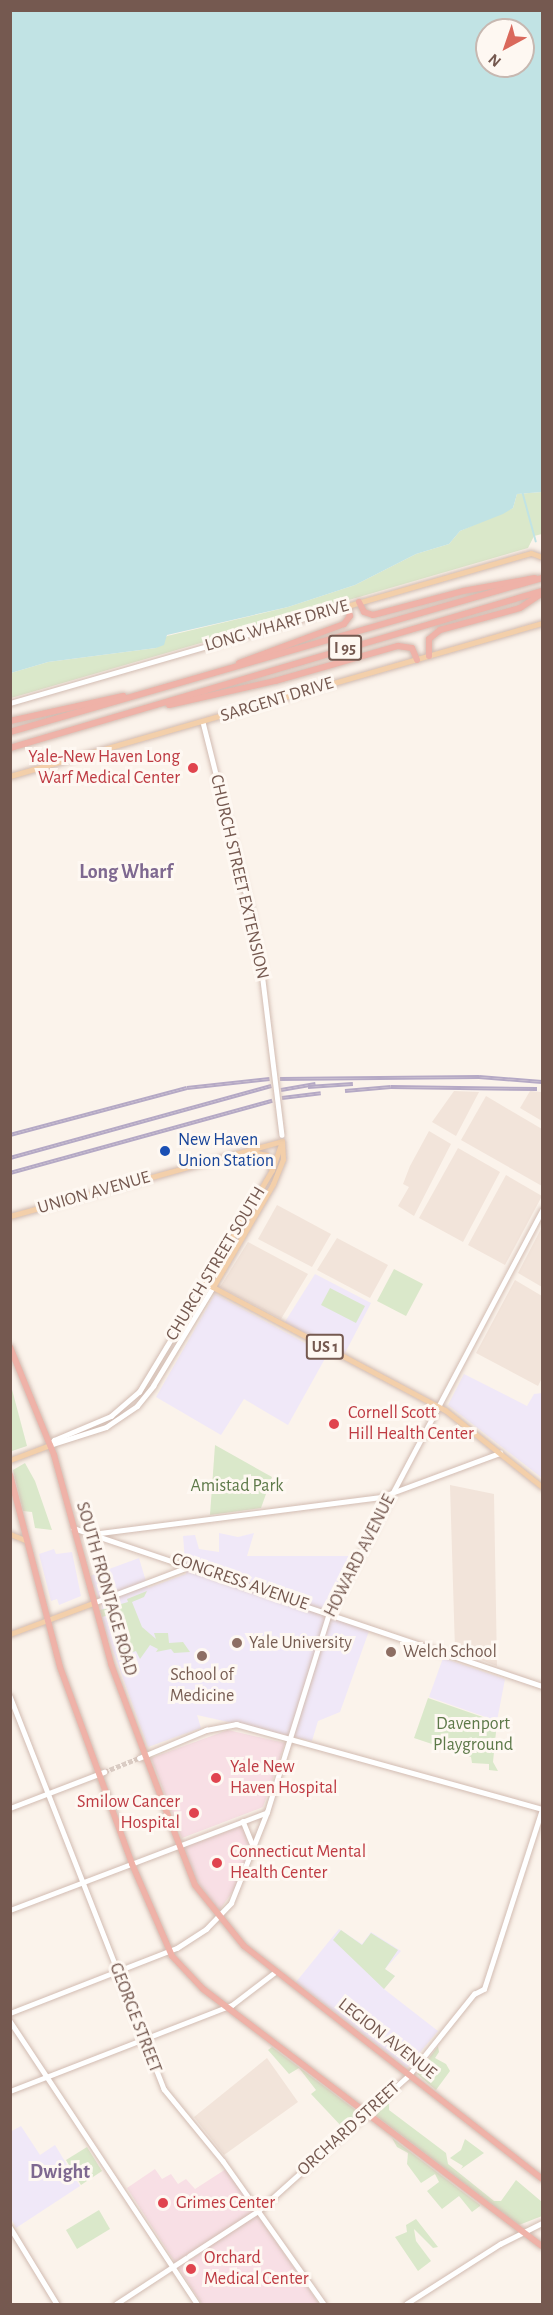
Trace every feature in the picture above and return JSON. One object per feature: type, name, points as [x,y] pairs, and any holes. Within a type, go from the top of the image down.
[{"type":"highway","points":[[359,602],[364,612],[373,615],[464,591],[542,578]]},
{"type":"highway","name":"I 95","points":[[10,732],[542,578]]},
{"type":"highway","points":[[429,656],[429,639],[440,630],[520,608],[543,592]]},
{"type":"highway","name":"I 95","points":[[10,748],[543,592]]},
{"type":"highway","points":[[225,669],[344,624],[350,616],[347,606]]},
{"type":"highway","points":[[148,708],[243,689],[398,646],[412,648],[417,660]]},
{"type":"highway","points":[[10,721],[150,691]]},
{"type":"highway","name":"SOUTH FRONTAGE ROAD","points":[[10,1347],[47,1447],[142,1757],[195,1885],[219,1918]]},
{"type":"highway","points":[[10,1475],[47,1620],[132,1863],[169,1951],[190,1977],[227,2007],[543,2246]]},
{"type":"highway","name":"LEGION AVENUE","points":[[219,1918],[275,1972],[543,2179]]},
{"type":"main road","name":"LONG WHARF DRIVE","points":[[10,703],[531,553],[543,557]]},
{"type":"main road","name":"SARGENT DRIVE","points":[[10,776],[543,623]]},
{"type":"main road","name":"CHURCH STREET EXTENSION","points":[[203,722],[250,909],[261,964],[282,1138]]},
{"type":"main road","name":"UNION AVENUE","points":[[10,1216],[244,1152],[282,1138]]},
{"type":"main road","name":"CHURCH STREET SOUTH","points":[[47,1447],[54,1440],[115,1414],[139,1392],[269,1176],[282,1138]]},
{"type":"main road","name":"CHURCH STREET SOUTH","points":[[47,1447],[116,1422],[137,1406],[158,1378],[273,1184],[283,1159],[282,1138]]},
{"type":"main road","points":[[244,1152],[268,1156],[271,1164],[269,1176]]},
{"type":"main road","name":"HOWARD AVENUE","points":[[219,1918],[236,1893],[267,1812],[329,1613],[543,1210]]},
{"type":"main road","name":"US 1","points":[[205,1284],[438,1407],[543,1487]]},
{"type":"main road","points":[[155,1366],[158,1378]]},
{"type":"main road","points":[[12,1460],[47,1447]]},
{"type":"main road","points":[[98,1533],[391,1494],[500,1453]]},
{"type":"main road","name":"CONGRESS AVENUE","points":[[73,1528],[98,1533],[543,1686]]},
{"type":"main road","points":[[10,1534],[27,1540]]},
{"type":"main road","points":[[10,1634],[192,1566]]},
{"type":"main road","name":"GEORGE STREET","points":[[10,1696],[164,2089],[224,2161],[324,2304]]},
{"type":"main road","points":[[142,1757],[228,1724],[291,1739],[542,1809]]},
{"type":"main road","points":[[10,1808],[101,1773]]},
{"type":"main road","name":"ORCHARD STREET","points":[[116,2304],[258,2211],[409,2075],[474,1994],[484,1989],[542,1809]]},
{"type":"main road","points":[[10,1910],[267,1812]]},
{"type":"main road","points":[[243,1821],[254,1846]]},
{"type":"main road","points":[[10,2013],[169,1951],[219,1918]]},
{"type":"main road","points":[[10,2091],[227,2007],[275,1972]]},
{"type":"main road","points":[[10,2020],[197,2304]]},
{"type":"main road","points":[[406,2304],[523,2231],[543,2223]]},
{"type":"main road","points":[[10,2227],[57,2304]]},
{"type":"shaded area","points":[[454,1091],[479,1092],[456,1136],[432,1122]]},
{"type":"shaded area","points":[[530,1091],[542,1092],[542,1121],[520,1108]]},
{"type":"shaded area","points":[[486,1096],[542,1129],[542,1186],[461,1140]]},
{"type":"shaded area","points":[[429,1131],[451,1144],[414,1216],[398,1206],[409,1187],[403,1184],[410,1166]]},
{"type":"shaded area","points":[[458,1148],[500,1172],[463,1242],[419,1218]]},
{"type":"shaded area","points":[[506,1175],[542,1196],[505,1265],[468,1245]]},
{"type":"shaded area","points":[[277,1205],[331,1234],[312,1267],[258,1239]]},
{"type":"shaded area","points":[[542,1227],[542,1287],[518,1273]]},
{"type":"shaded area","points":[[337,1238],[388,1265],[370,1298],[317,1270]]},
{"type":"shaded area","points":[[248,1242],[308,1274],[281,1319],[220,1287]]},
{"type":"shaded area","points":[[315,1274],[371,1303],[343,1357],[283,1325]]},
{"type":"shaded area","points":[[515,1280],[542,1296],[542,1378],[538,1386],[476,1353]]},
{"type":"shaded area","points":[[215,1294],[327,1355],[288,1425],[244,1399],[221,1435],[156,1397]]},
{"type":"shaded area","points":[[464,1374],[527,1406],[534,1394],[542,1393],[542,1478],[448,1405]]},
{"type":"shaded area","points":[[450,1485],[494,1494],[497,1666],[455,1650]]},
{"type":"shaded area","name":"Yale University","points":[[219,1533],[238,1537],[254,1533],[247,1556],[353,1556],[322,1614],[369,1631],[340,1712],[318,1721],[312,1741],[197,1715],[201,1728],[148,1747],[100,1615],[102,1606],[90,1576],[139,1558],[148,1588],[186,1574],[183,1536],[195,1535],[199,1549],[219,1552]]},
{"type":"shaded area","points":[[54,1549],[56,1554],[72,1552],[81,1596],[59,1605],[57,1599],[51,1601],[39,1554]]},
{"type":"shaded area","points":[[443,1658],[505,1679],[497,1721],[429,1697]]},
{"type":"shaded area","name":"Yale New Haven Hospital","points":[[228,1730],[285,1743],[263,1807],[182,1838],[151,1758]]},
{"type":"shaded area","name":"Connecticut Mental Health Center","points":[[242,1826],[251,1846],[237,1885],[219,1911],[196,1880],[183,1847]]},
{"type":"shaded area","points":[[339,1929],[362,1944],[371,1932],[401,1951],[385,1969],[395,1976],[384,1989],[438,2031],[407,2068],[296,1982]]},
{"type":"shaded area","points":[[267,2058],[298,2102],[224,2155],[194,2117]]},
{"type":"shaded area","points":[[21,2126],[40,2155],[55,2145],[80,2186],[16,2228],[11,2218],[10,2132]]},
{"type":"shaded area","points":[[155,2169],[162,2179],[171,2174],[178,2184],[186,2179],[195,2189],[226,2169],[319,2304],[202,2304],[127,2188]]},
{"type":"green space","points":[[542,492],[542,534],[534,536],[528,548],[11,698],[11,673],[48,662],[156,648],[167,636],[288,607],[355,585],[416,554],[449,544],[460,531],[513,508],[517,494]]},
{"type":"green space","points":[[394,1269],[423,1284],[406,1316],[377,1301]]},
{"type":"green space","points":[[330,1288],[365,1306],[356,1323],[321,1305]]},
{"type":"green space","points":[[10,1382],[27,1446],[12,1451],[10,1431]]},
{"type":"green space","name":"Amistad Park","points":[[215,1445],[272,1477],[261,1508],[210,1515]]},
{"type":"green space","points":[[25,1463],[35,1481],[52,1530],[35,1528],[32,1512],[23,1511],[13,1470]]},
{"type":"green space","points":[[147,1591],[144,1597],[132,1602],[142,1627],[156,1639],[154,1633],[168,1633],[169,1643],[183,1642],[190,1652],[174,1653],[171,1649],[156,1652],[158,1649],[150,1645],[140,1659],[136,1651],[125,1655],[119,1634],[126,1630],[125,1624],[116,1626],[113,1614],[102,1617],[100,1610],[128,1602],[127,1599]]},
{"type":"green space","name":"Davenport Playground","points":[[428,1698],[497,1722],[493,1762],[498,1771],[489,1770],[489,1764],[472,1763],[471,1757],[414,1738]]},
{"type":"green space","points":[[341,1930],[362,1945],[371,1933],[398,1950],[385,1969],[395,1976],[384,1989],[333,1940]]},
{"type":"green space","points":[[438,2046],[439,2052],[435,2058],[446,2064],[450,2071],[436,2090],[417,2074]]},
{"type":"green space","points":[[272,2047],[357,2111],[357,2114],[343,2128],[311,2094],[316,2090],[299,2068],[289,2074],[268,2050]]},
{"type":"green space","points":[[389,2103],[389,2110],[446,2153],[448,2164],[494,2201],[501,2201],[516,2180],[542,2202],[542,2216],[519,2225],[375,2115]]},
{"type":"green space","points":[[392,2138],[480,2206],[472,2212],[459,2196],[442,2209],[427,2191],[439,2182],[435,2174],[421,2183],[407,2164],[408,2153],[397,2147]]},
{"type":"green space","points":[[465,2139],[484,2153],[461,2169],[463,2166],[450,2158],[461,2150]]},
{"type":"green space","points":[[87,2147],[102,2171],[81,2185],[66,2160]]},
{"type":"green space","points":[[99,2210],[110,2229],[77,2249],[66,2230]]},
{"type":"green space","points":[[416,2219],[438,2247],[433,2248],[414,2229],[416,2241],[431,2261],[418,2271],[395,2237],[407,2232],[406,2225]]},
{"type":"water","points":[[11,10],[542,11],[542,492],[517,494],[513,508],[503,514],[460,531],[449,544],[416,554],[355,585],[288,607],[167,635],[164,645],[156,648],[48,662],[11,673]]},
{"type":"waterway","points":[[523,493],[536,541]]},
{"type":"tunnel","points":[[104,1772],[139,1758]]},
{"type":"railway","points":[[280,1079],[479,1077],[542,1082]]},
{"type":"railway","points":[[10,1135],[187,1088],[270,1079]]},
{"type":"railway","points":[[281,1090],[315,1084]]},
{"type":"railway","points":[[308,1087],[353,1084]]},
{"type":"railway","points":[[10,1158],[271,1086]]},
{"type":"railway","points":[[345,1091],[391,1087],[537,1089]]},
{"type":"railway","points":[[282,1098],[321,1093]]},
{"type":"railway","points":[[10,1173],[272,1101]]},
{"type":"place","name":"Yale-New Haven Long Warf Medical Center","points":[[193,768]]},
{"type":"place","name":"New Haven Union Station","points":[[165,1151]]},
{"type":"place","name":"Cornell Scott Hill Health Center","points":[[334,1424]]},
{"type":"place","name":"Yale University","points":[[237,1643]]},
{"type":"place","name":"Welch School","points":[[391,1652]]},
{"type":"place","name":"School of Medicine","points":[[202,1656]]},
{"type":"place","name":"Yale New Haven Hospital","points":[[216,1778]]},
{"type":"place","name":"Smilow Cancer Hospital","points":[[194,1813]]},
{"type":"place","name":"Connecticut Mental Health Center","points":[[217,1863]]},
{"type":"place","name":"Grimes Center","points":[[163,2203]]},
{"type":"place","name":"Orchard Medical Center","points":[[191,2269]]},
{"type":"district","name":"Long Wharf","points":[[126,872]]},
{"type":"district","name":"Dwight","points":[[60,2172]]}]
